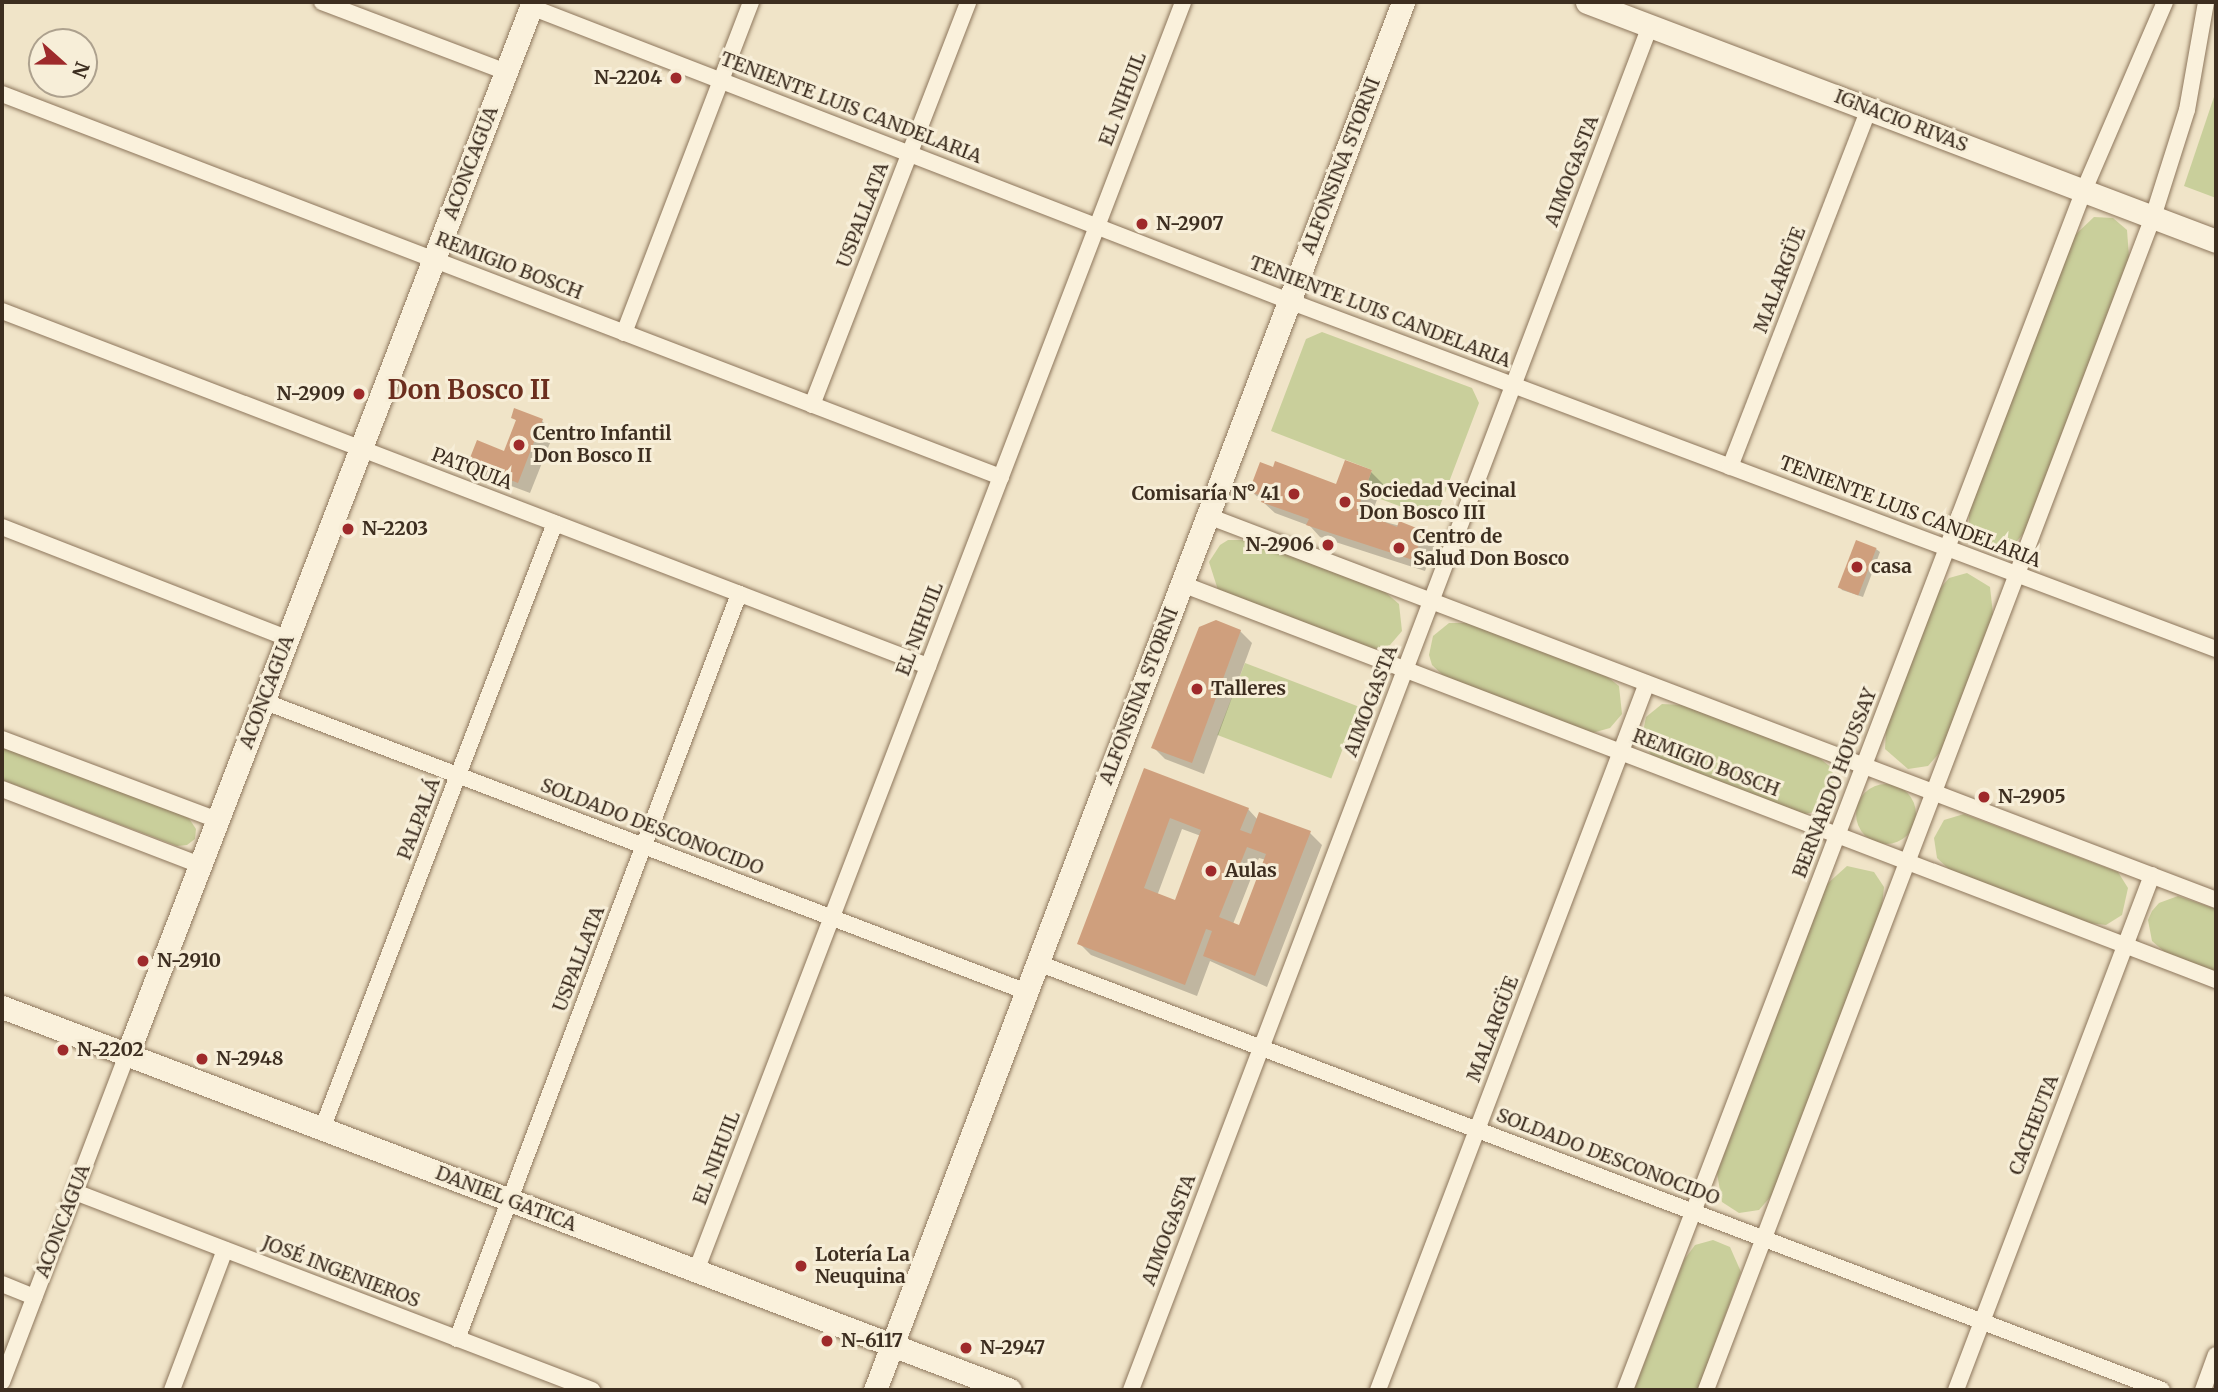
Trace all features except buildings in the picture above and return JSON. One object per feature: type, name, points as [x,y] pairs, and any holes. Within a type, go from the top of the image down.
[{"type":"street","points":[[321,2],[506,72]]},
{"type":"street","points":[[624,333],[751,2]]},
{"type":"street","name":"USPALLATA","points":[[812,405],[968,2]]},
{"type":"street","name":"EL NIHUIL","points":[[696,1271],[1182,2]]},
{"type":"street","name":"ALFONSINA STORNI","points":[[875,1390],[1403,2]]},
{"type":"street","name":"IGNACIO RIVAS","points":[[1587,2],[2216,241]]},
{"type":"street","name":"BERNARDO HOUSSAY","points":[[1625,1390],[2084,190],[2165,2]]},
{"type":"street","points":[[1706,1390],[2153,217],[2187,110],[2206,2]]},
{"type":"street","name":"ACONCAGUA","points":[[2,1382],[532,4]]},
{"type":"street","name":"TENIENTE LUIS CANDELARIA","points":[[532,4],[721,81],[1290,301],[2216,649]]},
{"type":"street","name":"AIMOGASTA","points":[[1131,1390],[1650,26]]},
{"type":"street","name":"REMIGIO BOSCH","points":[[2,94],[1000,477]]},
{"type":"street","name":"MALARGÜE","points":[[1730,467],[1869,109]]},
{"type":"street","name":"PATQUIA","points":[[2,311],[928,666]]},
{"type":"street","points":[[1208,516],[2216,900]]},
{"type":"street","name":"PALPALÁ","points":[[322,1129],[555,523]]},
{"type":"street","points":[[2,527],[288,638]]},
{"type":"street","name":"REMIGIO BOSCH","points":[[1182,584],[2216,980]]},
{"type":"street","name":"USPALLATA","points":[[457,1339],[739,594]]},
{"type":"street","name":"MALARGÜE","points":[[1378,1390],[1647,683]]},
{"type":"street","name":"SOLDADO DESCONOCIDO","points":[[263,701],[1027,992]]},
{"type":"street","points":[[2,739],[217,820]]},
{"type":"street","points":[[2,789],[200,865]]},
{"type":"street","name":"CACHEUTA","points":[[1956,1390],[2152,875]]},
{"type":"street","name":"SOLDADO DESCONOCIDO","points":[[1038,963],[2162,1390]]},
{"type":"street","name":"DANIEL GATICA","points":[[2,1007],[1010,1390]]},
{"type":"street","name":"JOSÉ INGENIEROS","points":[[75,1192],[592,1390]]},
{"type":"street","points":[[172,1390],[225,1250]]},
{"type":"street","points":[[2,1284],[34,1297]]},
{"type":"street","points":[[2203,1390],[2216,1355]]},
{"type":"green space","points":[[2216,91],[2216,198],[2184,186]]},
{"type":"green space","points":[[2094,217],[2113,218],[2127,230],[2129,257],[2024,533],[2011,548],[1991,551],[1969,532],[1969,512],[2074,236]]},
{"type":"green space","points":[[1322,332],[1472,388],[1479,403],[1435,519],[1364,493],[1372,470],[1271,431],[1306,339]]},
{"type":"green space","points":[[1228,540],[1249,540],[1385,592],[1399,604],[1402,631],[1390,645],[1372,650],[1218,590],[1209,562],[1220,545]]},
{"type":"green space","points":[[1967,573],[1990,587],[1993,614],[1941,751],[1928,766],[1908,769],[1885,749],[1886,729],[1937,592],[1949,578]]},
{"type":"green space","points":[[1449,623],[1469,623],[1605,675],[1619,686],[1622,714],[1610,728],[1592,733],[1447,679],[1432,665],[1429,655],[1433,636]]},
{"type":"green space","points":[[1245,663],[1359,707],[1331,779],[1217,735]]},
{"type":"green space","points":[[1662,704],[1682,705],[1818,757],[1832,768],[1835,795],[1823,810],[1805,814],[1660,760],[1651,755],[1642,737],[1646,717]]},
{"type":"green space","points":[[2,747],[188,817],[196,829],[195,839],[187,845],[177,846],[2,780]]},
{"type":"green space","points":[[1886,784],[1907,793],[1916,814],[1907,835],[1886,844],[1865,835],[1856,814],[1865,793]]},
{"type":"green space","points":[[1964,814],[2118,872],[2128,888],[2122,915],[2106,925],[2088,923],[1952,872],[1937,858],[1934,838],[1944,820]]},
{"type":"green space","points":[[1847,866],[1874,872],[1884,887],[1882,906],[1772,1195],[1759,1210],[1739,1213],[1722,1202],[1717,1173],[1827,884]]},
{"type":"green space","points":[[2178,896],[2216,909],[2216,973],[2167,954],[2152,941],[2148,920],[2152,911],[2159,903]]},
{"type":"green space","points":[[1713,1240],[1730,1247],[1741,1272],[1698,1390],[1634,1390],[1684,1260],[1695,1245]]},
{"type":"place","name":"N-2204","points":[[676,78]]},
{"type":"place","name":"N-2907","points":[[1142,224]]},
{"type":"place","name":"N-2909","points":[[359,394]]},
{"type":"place","name":"Centro Infantil Don Bosco II","points":[[519,445]]},
{"type":"place","name":"Comisaría N° 41","points":[[1294,494]]},
{"type":"place","name":"Sociedad Vecinal Don Bosco III","points":[[1345,502]]},
{"type":"place","name":"N-2203","points":[[348,529]]},
{"type":"place","name":"N-2906","points":[[1328,545]]},
{"type":"place","name":"Centro de Salud Don Bosco","points":[[1399,548]]},
{"type":"place","name":"casa","points":[[1857,567]]},
{"type":"place","name":"Talleres","points":[[1197,689]]},
{"type":"place","name":"N-2905","points":[[1984,797]]},
{"type":"place","name":"Aulas","points":[[1211,871]]},
{"type":"place","name":"N-2910","points":[[143,961]]},
{"type":"place","name":"N-2202","points":[[63,1050]]},
{"type":"place","name":"N-2948","points":[[202,1059]]},
{"type":"place","name":"Lotería La Neuquina","points":[[801,1266]]},
{"type":"place","name":"N-6117","points":[[827,1341]]},
{"type":"place","name":"N-2947","points":[[966,1348]]},
{"type":"district","name":"Don Bosco II","points":[[469,390]]}]
